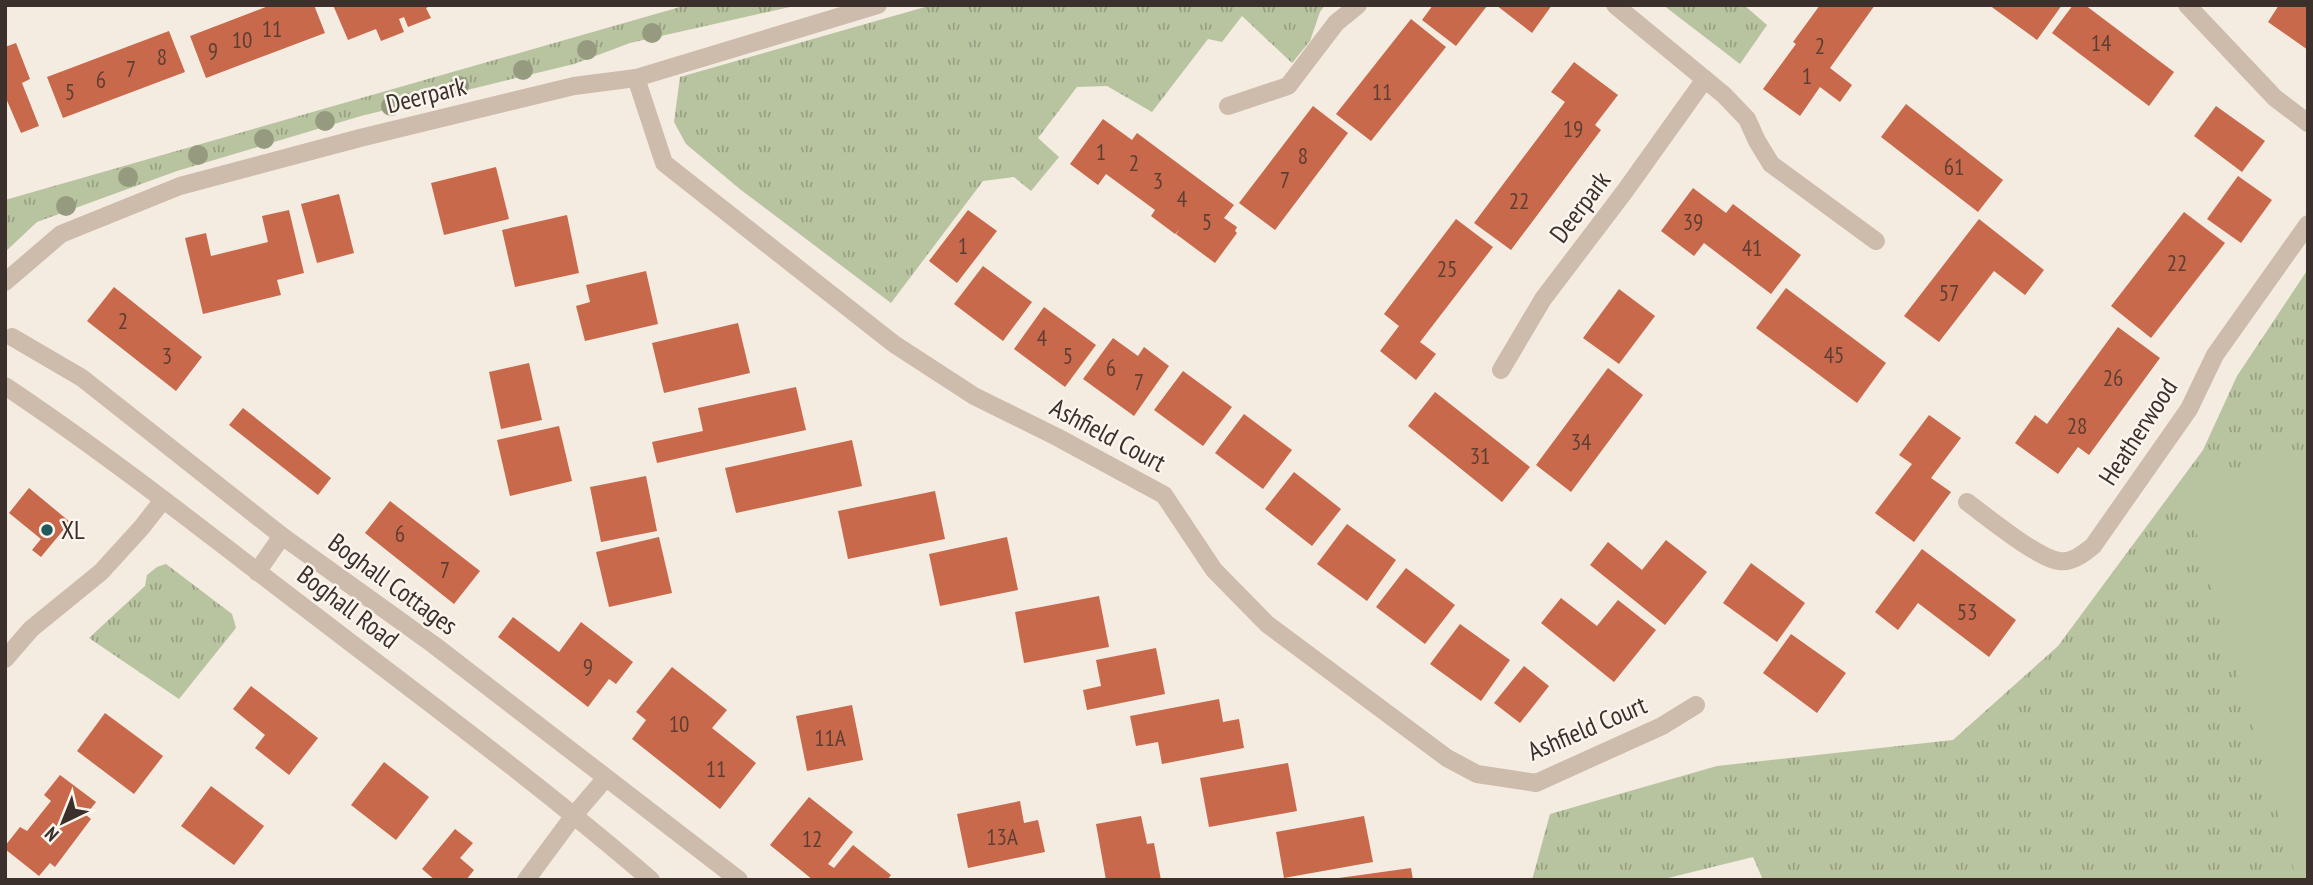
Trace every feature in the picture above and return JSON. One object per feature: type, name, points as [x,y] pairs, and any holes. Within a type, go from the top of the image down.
[{"type":"street","name":"Deerpark","points":[[5,282],[61,234],[180,186],[360,138],[574,86],[636,78],[878,5]]},
{"type":"street","points":[[1228,106],[1287,86],[1336,23],[1358,5]]},
{"type":"street","points":[[1615,5],[1705,79],[1747,119],[1756,141],[1771,164],[1876,241]]},
{"type":"street","points":[[2187,5],[2275,98],[2308,123]]},
{"type":"street","name":"Ashfield Court","points":[[636,78],[664,163],[894,344],[974,396],[1164,495],[1214,570],[1267,624],[1447,758],[1477,774],[1536,783],[1662,726],[1696,705]]},
{"type":"street","name":"Deerpark","points":[[1501,370],[1543,299],[1705,79]]},
{"type":"street","name":"Heatherwood","points":[[1967,502],[2040,553],[2059,561],[2079,557],[2086,552],[2093,546],[2189,409],[2215,355],[2308,224]]},
{"type":"street","name":"Boghall Cottages","points":[[12,337],[82,378],[282,536],[434,645],[738,880]]},
{"type":"street","name":"Boghall Road","points":[[5,386],[163,500],[575,814],[651,880]]},
{"type":"street","points":[[5,659],[31,629],[101,572],[163,500]]},
{"type":"street","points":[[257,572],[282,536]]},
{"type":"street","points":[[526,880],[605,779]]},
{"type":"green space","points":[[687,5],[799,5],[630,43],[574,64],[361,116],[177,171],[37,222],[5,252],[5,200]]},
{"type":"green space","points":[[932,5],[1325,5],[1310,41],[1292,63],[1242,16],[1222,42],[1208,39],[1152,112],[1107,86],[1077,87],[1038,138],[1059,157],[1031,191],[1014,177],[983,181],[891,303],[741,190],[686,144],[674,122],[680,77]]},
{"type":"green space","points":[[1663,5],[1744,5],[1767,25],[1740,64]]},
{"type":"green space","points":[[2308,269],[2308,880],[1763,880],[1753,857],[1660,880],[1532,880],[1550,814],[1717,766],[1953,740],[2058,646],[2203,450],[2237,376]]},
{"type":"green space","points":[[2308,449],[2308,880],[2297,880],[2183,486]]},
{"type":"green space","points":[[166,564],[232,614],[236,628],[179,699],[89,638],[145,586],[147,575]]},
{"type":"building","points":[[271,5],[314,5],[325,33],[206,78],[190,36]]},
{"type":"building","points":[[333,5],[432,5],[426,8],[431,18],[408,27],[404,17],[399,19],[404,32],[381,41],[376,29],[348,40]]},
{"type":"building","points":[[1433,5],[1487,6],[1456,46],[1422,20]]},
{"type":"building","points":[[1496,5],[1552,5],[1532,33]]},
{"type":"building","points":[[1820,5],[1875,5],[1830,68],[1852,85],[1840,102],[1820,87],[1800,116],[1763,89]]},
{"type":"building","points":[[1989,5],[2062,5],[2037,40]]},
{"type":"building","points":[[2073,5],[2085,5],[2174,72],[2149,106],[2052,33]]},
{"type":"building","points":[[2279,5],[2308,5],[2308,50],[2268,22]]},
{"type":"building","points":[[1411,19],[1446,47],[1371,141],[1336,114]]},
{"type":"building","points":[[169,31],[185,72],[63,118],[47,77]]},
{"type":"building","points":[[16,43],[30,79],[22,83],[39,126],[21,133],[5,96],[5,47]]},
{"type":"building","points":[[1574,62],[1618,95],[1595,125],[1601,130],[1511,250],[1474,223],[1565,102],[1551,92]]},
{"type":"building","points":[[1906,104],[2003,180],[1978,212],[1881,137]]},
{"type":"building","points":[[1313,106],[1348,133],[1275,230],[1239,203]]},
{"type":"building","points":[[2216,106],[2265,141],[2242,172],[2194,136]]},
{"type":"building","points":[[1103,119],[1132,140],[1137,133],[1234,205],[1224,218],[1237,227],[1237,233],[1215,263],[1176,234],[1180,229],[1175,234],[1151,216],[1155,210],[1106,174],[1098,185],[1070,164]]},
{"type":"building","points":[[496,167],[509,219],[444,235],[431,183]]},
{"type":"building","points":[[2238,176],[2272,200],[2241,243],[2207,219]]},
{"type":"building","points":[[1693,188],[1726,213],[1733,204],[1801,255],[1771,294],[1704,243],[1694,256],[1661,231]]},
{"type":"building","points":[[339,194],[354,253],[317,263],[301,204]]},
{"type":"building","points":[[289,210],[304,273],[277,280],[281,295],[203,314],[185,238],[206,233],[211,256],[268,242],[262,216]]},
{"type":"building","points":[[968,210],[997,231],[957,283],[929,261]]},
{"type":"building","points":[[2184,212],[2225,243],[2151,338],[2111,306]]},
{"type":"building","points":[[567,215],[579,273],[515,287],[502,230]]},
{"type":"building","points":[[1456,219],[1493,247],[1420,342],[1436,354],[1416,380],[1380,351],[1399,326],[1384,314]]},
{"type":"building","points":[[1979,219],[2044,270],[2025,295],[1994,271],[1939,342],[1904,316]]},
{"type":"building","points":[[983,266],[1032,302],[1003,341],[954,304]]},
{"type":"building","points":[[646,271],[658,324],[585,341],[576,306],[590,302],[586,285]]},
{"type":"building","points":[[114,287],[202,357],[176,391],[87,321]]},
{"type":"building","points":[[1786,288],[1886,363],[1857,403],[1756,328]]},
{"type":"building","points":[[1619,289],[1655,316],[1619,364],[1583,338]]},
{"type":"building","points":[[1044,307],[1096,345],[1065,387],[1014,349]]},
{"type":"building","points":[[738,323],[750,373],[664,393],[652,343]]},
{"type":"building","points":[[2118,327],[2160,358],[2089,455],[2078,447],[2058,474],[2015,443],[2035,415],[2047,424]]},
{"type":"building","points":[[1113,338],[1138,356],[1144,347],[1169,366],[1134,416],[1083,379]]},
{"type":"building","points":[[529,363],[542,420],[501,429],[489,372]]},
{"type":"building","points":[[1608,368],[1643,395],[1571,492],[1536,465]]},
{"type":"building","points":[[1183,371],[1232,407],[1203,446],[1154,410]]},
{"type":"building","points":[[796,387],[806,430],[657,463],[652,442],[703,431],[698,408]]},
{"type":"building","points":[[1435,392],[1530,467],[1502,502],[1408,426]]},
{"type":"building","points":[[243,408],[331,478],[318,495],[229,425]]},
{"type":"building","points":[[1244,414],[1292,450],[1263,489],[1215,453]]},
{"type":"building","points":[[1929,415],[1961,438],[1931,478],[1951,492],[1914,542],[1875,513],[1912,464],[1899,455]]},
{"type":"building","points":[[559,426],[572,481],[510,496],[497,440]]},
{"type":"building","points":[[852,440],[862,486],[736,513],[725,468]]},
{"type":"building","points":[[1294,472],[1341,509],[1312,546],[1265,509]]},
{"type":"building","points":[[646,476],[657,531],[601,542],[590,487]]},
{"type":"building","name":"XL","points":[[29,488],[70,522],[41,557],[32,550],[41,539],[9,513]]},
{"type":"building","points":[[935,491],[945,539],[848,559],[838,511]]},
{"type":"building","points":[[390,501],[480,571],[454,604],[365,533]]},
{"type":"building","points":[[1347,524],[1396,560],[1367,601],[1317,564]]},
{"type":"building","points":[[659,537],[672,593],[609,607],[596,552]]},
{"type":"building","points":[[1007,537],[1018,590],[940,606],[929,554]]},
{"type":"building","points":[[1666,540],[1707,572],[1665,625],[1590,565],[1608,542],[1642,570]]},
{"type":"building","points":[[1922,549],[2016,620],[1989,657],[1918,603],[1898,630],[1875,612]]},
{"type":"building","points":[[1751,563],[1805,603],[1777,642],[1723,603]]},
{"type":"building","points":[[1406,568],[1455,605],[1425,644],[1376,607]]},
{"type":"building","points":[[1099,596],[1109,647],[1024,663],[1015,612]]},
{"type":"building","points":[[1561,598],[1597,626],[1618,600],[1656,630],[1614,682],[1541,623]]},
{"type":"building","points":[[513,617],[559,652],[581,622],[633,662],[616,684],[609,679],[588,707],[498,637]]},
{"type":"building","points":[[1460,624],[1510,660],[1481,701],[1430,664]]},
{"type":"building","points":[[1791,634],[1846,673],[1817,713],[1763,673]]},
{"type":"building","points":[[1156,648],[1165,694],[1087,710],[1083,690],[1101,686],[1096,660]]},
{"type":"building","points":[[1524,666],[1549,686],[1520,723],[1494,703]]},
{"type":"building","points":[[672,667],[727,710],[712,728],[756,763],[720,809],[632,739],[646,720],[636,712]]},
{"type":"building","points":[[251,686],[318,738],[289,775],[255,748],[265,735],[233,709]]},
{"type":"building","points":[[1219,699],[1223,722],[1239,719],[1244,748],[1162,764],[1158,742],[1136,746],[1130,716]]},
{"type":"building","points":[[852,705],[863,760],[807,771],[796,716]]},
{"type":"building","points":[[105,713],[163,756],[134,794],[77,751]]},
{"type":"building","points":[[384,762],[429,797],[396,840],[351,805]]},
{"type":"building","points":[[1288,763],[1297,811],[1209,827],[1200,778]]},
{"type":"building","points":[[60,775],[96,802],[86,815],[91,819],[55,867],[50,863],[39,876],[5,849],[5,846],[20,827],[27,831],[51,801],[44,795]]},
{"type":"building","points":[[211,786],[264,826],[234,865],[181,826]]},
{"type":"building","points":[[809,797],[853,832],[828,864],[834,868],[853,845],[891,875],[887,880],[813,880],[770,845]]},
{"type":"building","points":[[1020,801],[1024,823],[1038,820],[1045,852],[968,868],[957,814]]},
{"type":"building","points":[[1141,816],[1147,844],[1154,843],[1161,880],[1106,880],[1096,824]]},
{"type":"building","points":[[1364,816],[1373,862],[1284,878],[1276,832]]},
{"type":"building","points":[[455,829],[473,843],[460,858],[474,870],[466,880],[435,880],[422,869]]},
{"type":"building","points":[[1411,868],[1413,880],[1339,880],[1339,878]]},
{"type":"place","name":"XL","points":[[47,530]]}]
